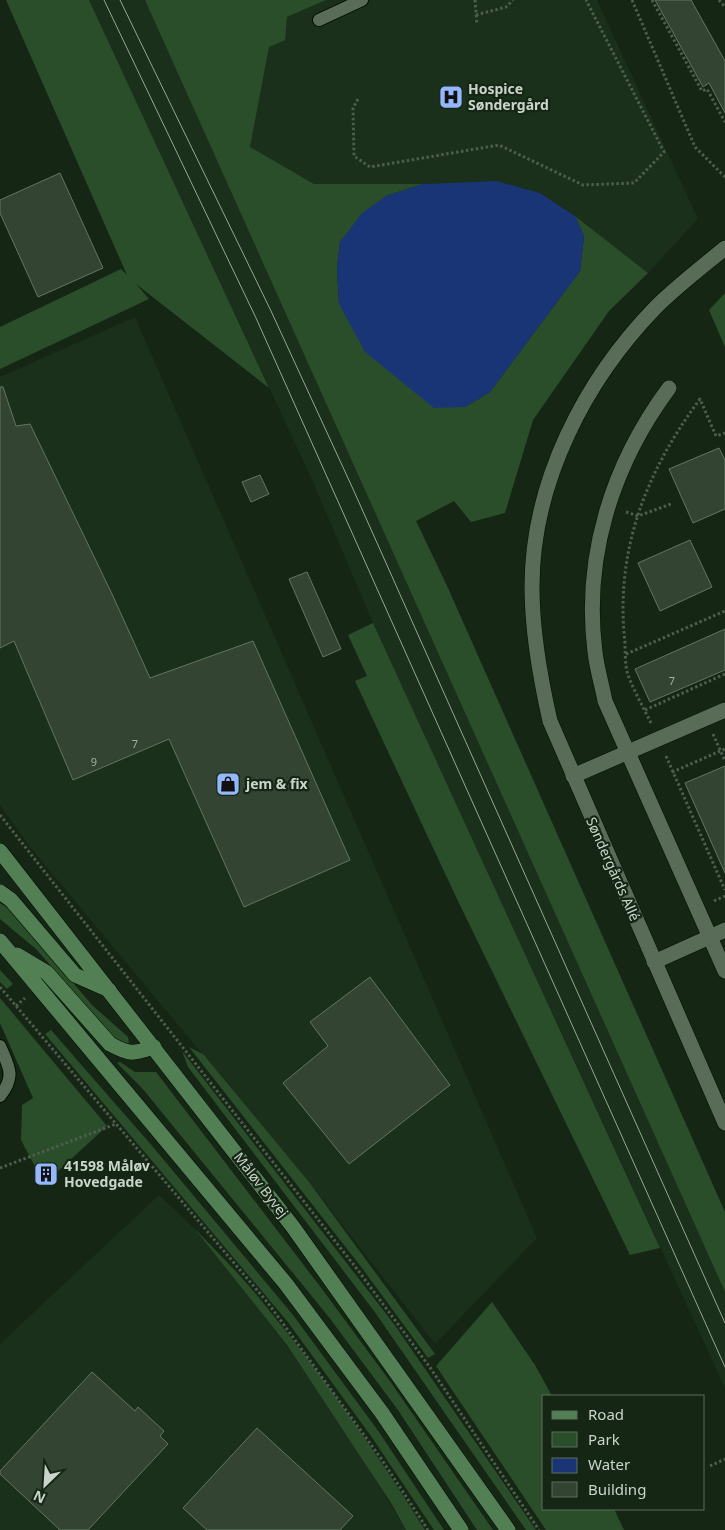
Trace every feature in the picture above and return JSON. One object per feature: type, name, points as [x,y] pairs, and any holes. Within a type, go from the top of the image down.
[{"type":"main road","name":"Måløv Byvej","points":[[0,851],[294,1227],[508,1530]]},
{"type":"main road","points":[[0,892],[11,900],[75,975],[110,990]]},
{"type":"main road","points":[[3,945],[47,973],[110,1044],[134,1054],[154,1047]]},
{"type":"main road","points":[[3,945],[286,1284],[382,1413],[461,1530]]},
{"type":"street","name":"Søndergårds Allé","points":[[725,248],[657,307],[612,358],[582,404],[555,464],[537,529],[532,586],[536,657],[550,721],[725,1123]]},
{"type":"street","points":[[669,388],[653,410],[626,456],[607,506],[595,564],[592,603],[595,653],[605,701],[725,971]]},
{"type":"street","points":[[573,776],[725,710]]},
{"type":"street","points":[[654,962],[725,930]]},
{"type":"lane","points":[[319,20],[362,0]]},
{"type":"lane","points":[[0,1046],[10,1071],[9,1084],[0,1096]]},
{"type":"path","points":[[475,0],[477,25]]},
{"type":"path","points":[[476,15],[506,7],[513,0]]},
{"type":"path","points":[[358,99],[353,108],[354,156],[370,167],[499,145],[583,185],[634,183],[664,152],[586,0]]},
{"type":"path","points":[[632,0],[695,147],[725,177]]},
{"type":"path","points":[[652,0],[702,91],[707,89],[725,122]]},
{"type":"path","points":[[719,0],[725,7]]},
{"type":"path","points":[[725,433],[716,436],[700,399],[676,431],[657,464],[638,516],[625,576],[623,616],[628,673],[725,890]]},
{"type":"path","points":[[607,506],[638,516],[671,504]]},
{"type":"path","points":[[626,654],[725,611]]},
{"type":"path","points":[[645,710],[725,674]]},
{"type":"path","points":[[672,772],[725,748]]},
{"type":"path","points":[[720,751],[725,761]]},
{"type":"path","points":[[0,815],[357,1269],[429,1366],[539,1530]]},
{"type":"path","points":[[0,987],[268,1303],[358,1426],[428,1530]]},
{"type":"path","points":[[0,1168],[116,1124]]},
{"type":"path","points":[[710,1466],[725,1459]]},
{"type":"shaded area","points":[[89,0],[145,0],[151,13],[725,1292],[725,1388],[373,623],[313,482]]},
{"type":"shaded area","name":"Hospice Søndergård","points":[[326,0],[597,0],[698,219],[648,273],[575,216],[540,193],[497,181],[423,184],[314,184],[250,147],[269,47],[287,17]]},
{"type":"shaded area","points":[[135,317],[537,1238],[435,1344],[309,1182],[30,847],[0,805],[0,377]]},
{"type":"shaded area","points":[[159,1195],[194,1228],[284,1342],[346,1432],[406,1530],[0,1530],[0,1344]]},
{"type":"green space","points":[[6,0],[89,0],[269,388],[136,284],[149,299],[0,369],[0,327],[121,269],[127,275]]},
{"type":"green space","points":[[145,0],[326,0],[287,17],[285,40],[269,47],[250,147],[314,184],[423,184],[386,196],[340,242],[337,269],[339,304],[465,407],[490,392],[580,271],[584,236],[575,216],[648,273],[609,311],[533,420],[505,513],[471,522],[454,501],[416,521],[448,588],[725,1212],[725,1292]]},
{"type":"green space","points":[[725,293],[725,347],[709,310]]},
{"type":"green space","points":[[373,623],[660,1248],[630,1255],[457,899],[355,681],[367,676],[348,635]]},
{"type":"green space","points":[[0,903],[11,910],[92,1005],[128,1037],[129,1043],[123,1043],[114,1037],[36,949],[0,919]]},
{"type":"green space","points":[[0,970],[13,984],[7,989],[0,982]]},
{"type":"green space","points":[[0,998],[107,1126],[58,1171],[50,1163],[38,1172],[21,1140],[22,1105],[33,1098],[0,1023]]},
{"type":"green space","points":[[51,1030],[153,1147],[293,1315],[379,1432],[444,1530],[434,1530],[371,1436],[287,1321],[45,1034]]},
{"type":"green space","points":[[189,1047],[203,1054],[309,1182],[435,1354],[428,1358],[362,1268]]},
{"type":"green space","points":[[182,1051],[394,1324],[536,1530],[526,1530],[374,1311],[188,1067]]},
{"type":"green space","points":[[120,1062],[135,1072],[156,1072],[392,1384],[493,1530],[477,1530],[398,1410],[328,1316],[142,1088],[117,1063]]},
{"type":"green space","points":[[194,1228],[248,1284],[307,1358],[368,1443],[425,1530],[406,1530],[391,1503],[287,1345]]},
{"type":"green space","points":[[492,1302],[535,1365],[551,1395],[542,1395],[542,1510],[614,1510],[624,1530],[546,1530],[436,1366]]},
{"type":"water","points":[[497,181],[540,193],[575,216],[584,236],[580,271],[490,392],[465,407],[434,408],[365,352],[339,304],[337,269],[340,242],[362,213],[386,196],[423,184]]},
{"type":"building","points":[[655,0],[691,0],[725,61],[725,113],[709,83],[703,87]]},
{"type":"building","points":[[60,173],[103,268],[38,297],[0,213],[0,200]]},
{"type":"building","points":[[0,387],[3,387],[16,426],[30,424],[112,594],[150,678],[253,641],[350,860],[244,907],[169,739],[73,780],[14,641],[0,648]]},
{"type":"building","points":[[719,448],[725,460],[725,509],[693,523],[669,469]]},
{"type":"building","points":[[260,475],[269,494],[251,502],[242,482]]},
{"type":"building","points":[[690,540],[712,587],[660,611],[638,563]]},
{"type":"building","points":[[307,572],[341,649],[323,657],[289,579]]},
{"type":"building","points":[[725,629],[725,670],[650,702],[635,669]]},
{"type":"building","points":[[725,766],[725,873],[685,783]]},
{"type":"building","points":[[370,977],[450,1085],[349,1164],[283,1083],[328,1046],[310,1022]]},
{"type":"building","points":[[92,1372],[135,1411],[138,1407],[164,1431],[160,1436],[168,1444],[88,1530],[60,1530],[0,1474],[0,1471]]},
{"type":"building","points":[[257,1428],[353,1516],[340,1530],[207,1530],[183,1508]]},
{"type":"tram line","points":[[104,0],[256,318],[725,1367]]},
{"type":"tram line","points":[[120,0],[271,311],[353,489],[725,1323]]},
{"type":"place","name":"Hospice Søndergård","points":[[451,97]]},
{"type":"place","name":"jem & fix","points":[[228,784]]},
{"type":"place","name":"41598 Måløv Hovedgade","points":[[46,1174]]}]
